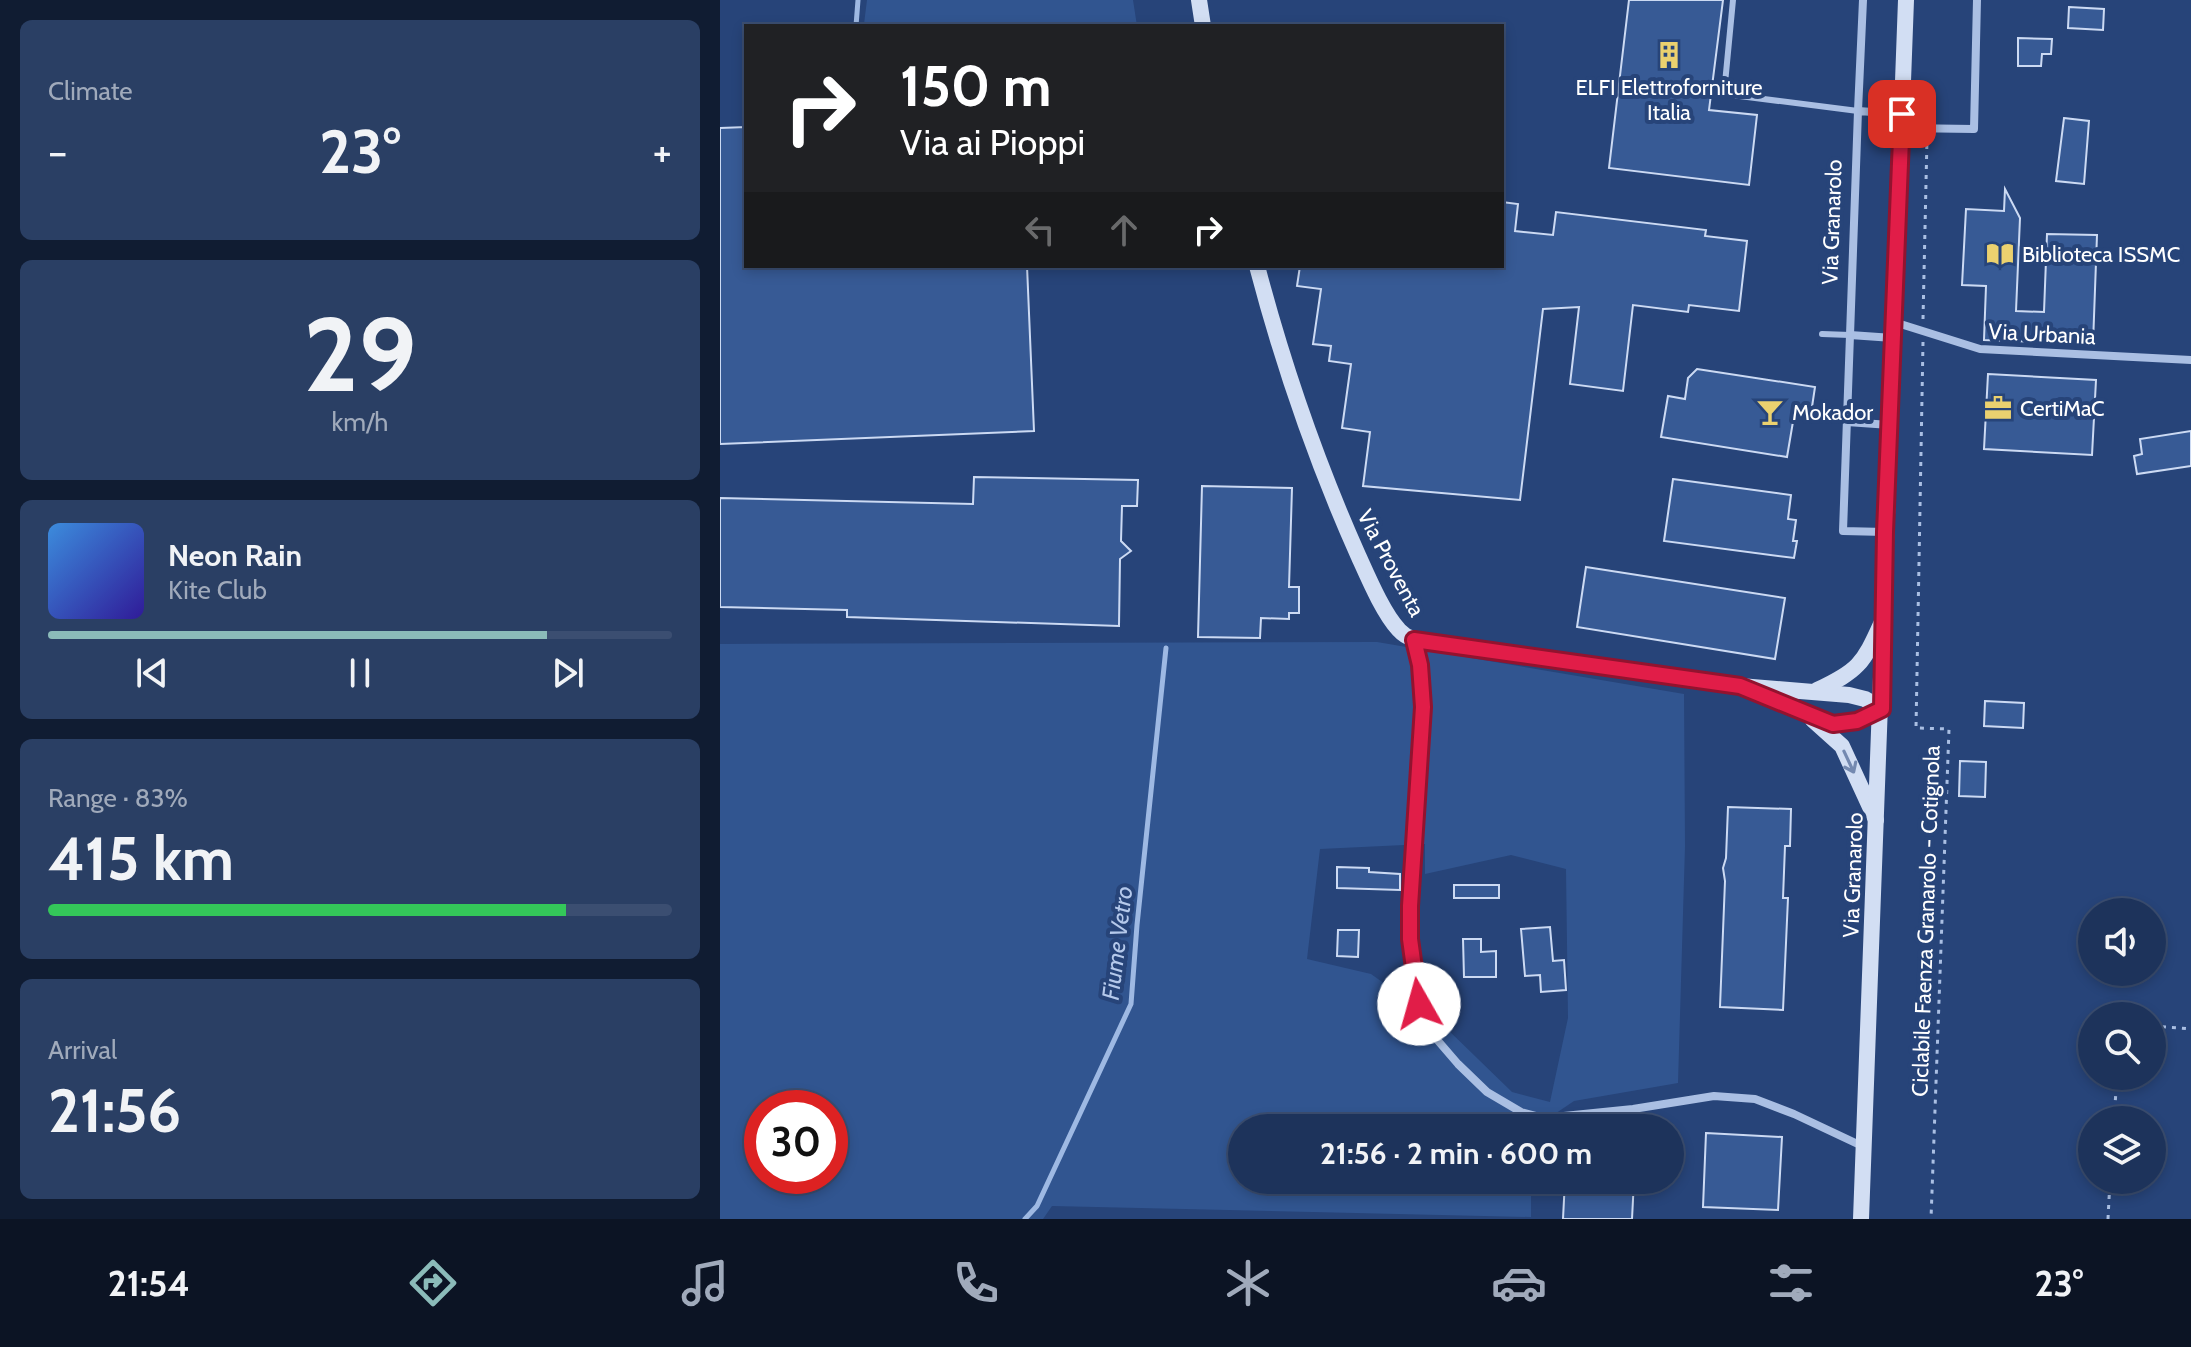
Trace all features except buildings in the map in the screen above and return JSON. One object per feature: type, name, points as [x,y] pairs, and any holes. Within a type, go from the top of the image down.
[{"type":"street","points":[[1199,0],[1203,24]]},
{"type":"street","name":"Via Granarolo","points":[[1863,0],[1843,531],[1885,532]]},
{"type":"street","name":"Via Granarolo","points":[[1861,1219],[1906,0]]},
{"type":"street","points":[[1858,111],[1927,128],[1974,129],[1977,0]]},
{"type":"street","name":"Via Proventa","points":[[1258,268],[1293,390],[1335,500],[1386,610],[1400,631],[1414,640],[1420,665],[1423,707],[1410,939],[1419,1004],[1433,1035],[1487,1092],[1521,1112],[1544,1118],[1633,1109],[1714,1096],[1755,1099],[1863,1146]]},
{"type":"street","name":"Via Urbania","points":[[1850,335],[1894,330],[1924,332],[1980,349],[2191,360]]},
{"type":"street","points":[[1847,422],[1890,425]]},
{"type":"street","points":[[1815,690],[1844,678],[1859,666],[1884,616]]},
{"type":"street","points":[[1414,640],[1740,686],[1815,690],[1865,699],[1882,709]]},
{"type":"street","points":[[1740,686],[1833,724],[1857,721],[1882,709]]},
{"type":"street","points":[[1806,713],[1842,746],[1878,822]]},
{"type":"lane","points":[[1733,0],[1724,94],[1858,111]]},
{"type":"lane","points":[[1822,334],[1850,335]]},
{"type":"path","name":"Ciclabile Faenza Granarolo - Cotignola","points":[[1927,128],[1916,728],[1949,729],[1931,1219]]},
{"type":"path","points":[[2166,1027],[2191,1029]]},
{"type":"path","points":[[2108,1219],[2109,1194]]},
{"type":"shaded area","points":[[867,0],[1133,0],[1137,24],[864,24]]},
{"type":"shaded area","points":[[1377,642],[1684,694],[1685,846],[1678,1083],[1574,1101],[1555,1114],[1228,1114],[1228,1194],[1531,1194],[1531,1217],[1052,1206],[1043,1219],[720,1219],[720,644]],"holes":[[[1425,844],[1425,874],[1511,855],[1566,869],[1568,1018],[1550,1102],[1512,1092],[1444,1026],[1371,974],[1307,959],[1320,849]]]},
{"type":"waterway","name":"Fiume Vetro","points":[[856,24],[858,0]]},
{"type":"waterway","name":"Fiume Vetro","points":[[1025,1219],[1037,1206],[1131,1004],[1166,648]]},
{"type":"place","name":"ELFI Elettroforniture Italia","points":[[1669,55]]},
{"type":"place","name":"Biblioteca ISSMC","points":[[2000,254]]},
{"type":"place","name":"CertiMaC","points":[[1998,408]]},
{"type":"place","name":"Mokador","points":[[1770,412]]},
{"type":"route","points":[[1419,1004],[1410,939],[1423,707],[1420,665],[1414,640],[1740,686],[1833,724],[1857,721],[1882,709],[1885,532],[1902,114]]}]
